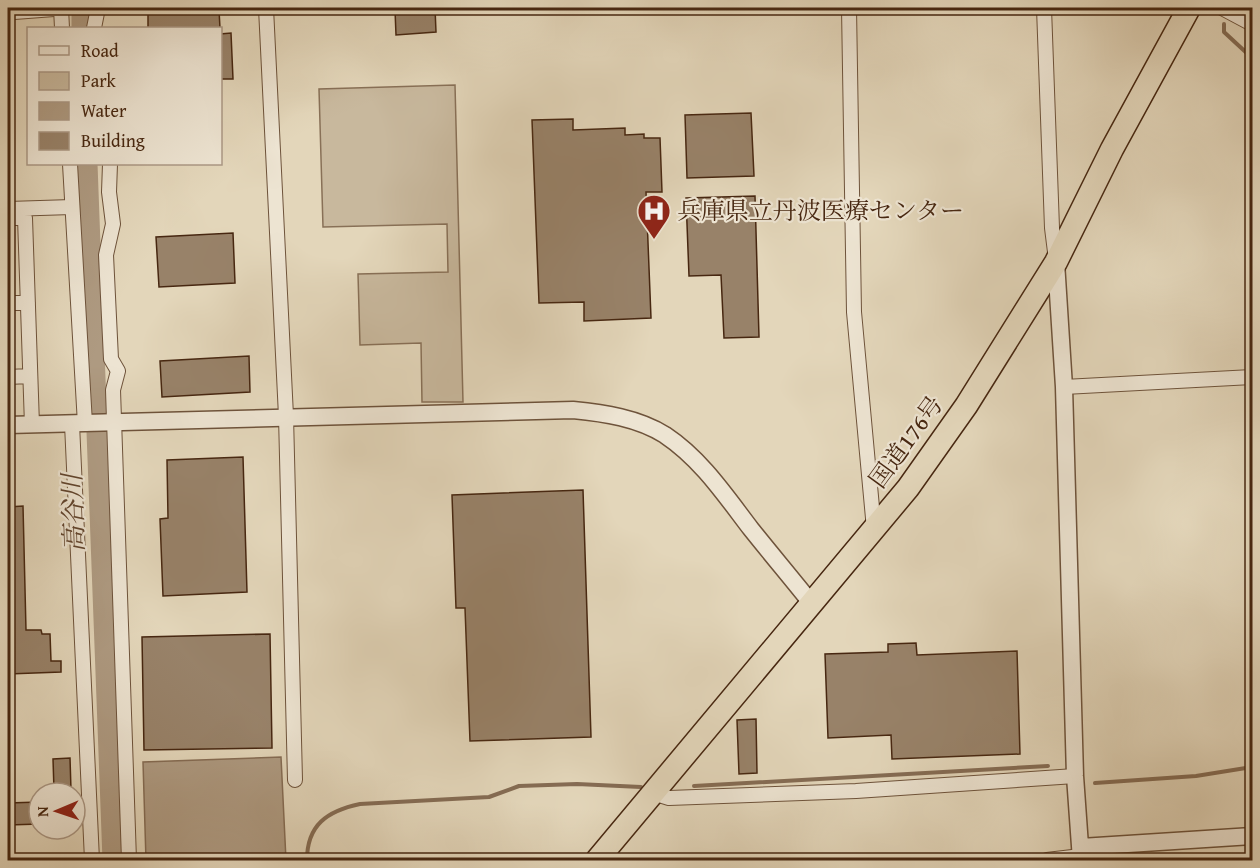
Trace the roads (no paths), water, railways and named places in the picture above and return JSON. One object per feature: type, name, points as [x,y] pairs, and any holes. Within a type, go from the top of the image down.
[{"type":"highway","name":"国道176号","points":[[597,861],[908,488],[966,406],[1056,262],[1112,149],[1190,8]]},
{"type":"street","points":[[94,27],[99,8]]},
{"type":"street","points":[[266,8],[286,416],[295,780]]},
{"type":"street","points":[[849,8],[854,312],[874,529]]},
{"type":"street","points":[[1044,8],[1052,228],[1064,387],[1075,776],[1081,854]]},
{"type":"street","points":[[1222,8],[1252,24]]},
{"type":"street","points":[[61,10],[62,27]]},
{"type":"street","points":[[70,165],[92,861]]},
{"type":"street","points":[[110,165],[109,192],[113,224],[106,255],[111,359],[118,371],[113,390],[111,423],[129,861]]},
{"type":"street","points":[[8,209],[72,207]]},
{"type":"street","points":[[8,218],[25,218],[32,425]]},
{"type":"street","points":[[8,303],[28,303]]},
{"type":"street","points":[[8,377],[30,376]]},
{"type":"street","points":[[1064,387],[1252,377]]},
{"type":"street","points":[[8,425],[573,410],[609,414],[639,423],[663,434],[680,446],[719,486],[812,604]]},
{"type":"street","points":[[653,793],[669,798],[856,791],[1075,776]]},
{"type":"street","points":[[1047,861],[1081,854],[1252,836]]},
{"type":"lane","points":[[8,16],[61,10]]},
{"type":"water","points":[[281,757],[286,860],[146,860],[143,762]]},
{"type":"waterway","name":"高谷川","points":[[82,8],[82,27]]},
{"type":"waterway","points":[[1224,24],[1224,32],[1251,57],[1252,105]]},
{"type":"waterway","name":"高谷川","points":[[87,165],[113,860]]},
{"type":"waterway","points":[[694,786],[1048,766]]},
{"type":"waterway","points":[[1095,783],[1196,776],[1252,767]]},
{"type":"waterway","points":[[307,860],[311,837],[321,822],[338,811],[360,804],[489,797],[519,786],[577,784],[641,787]]},
{"type":"place","name":"兵庫県立丹波医療センター","points":[[654,240]]}]
